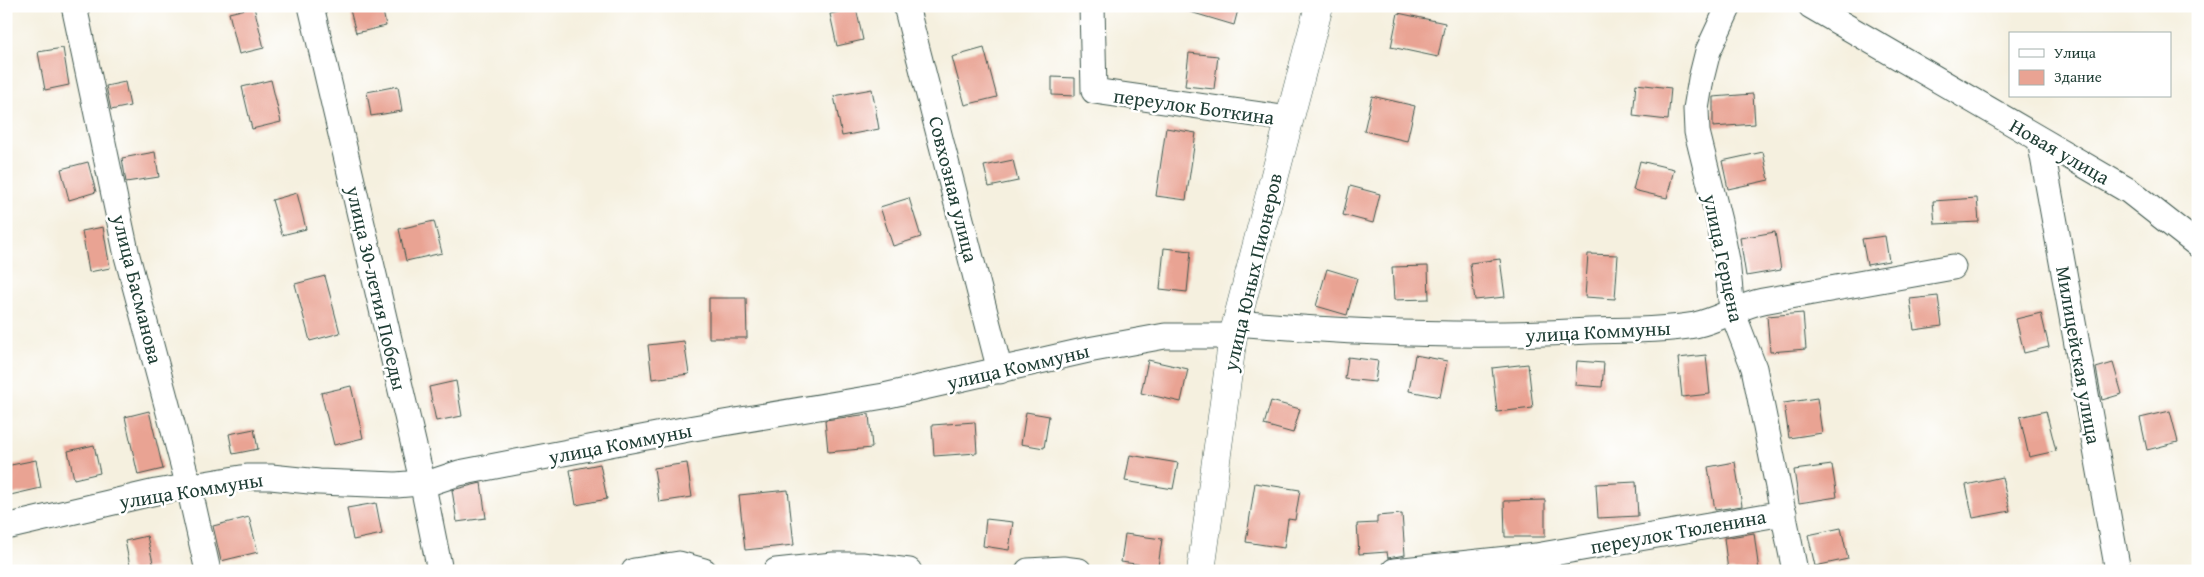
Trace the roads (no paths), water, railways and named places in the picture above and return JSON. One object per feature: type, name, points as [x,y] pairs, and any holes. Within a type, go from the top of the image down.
[{"type":"main road","name":"улица Юных Пионеров","points":[[1201,571],[1235,330],[1319,6]]},
{"type":"street","name":"улица Басманова","points":[[74,6],[127,256],[189,487],[208,571]]},
{"type":"street","name":"улица 30-летия Победы","points":[[312,6],[423,482],[440,571]]},
{"type":"street","name":"Совхозная улица","points":[[906,6],[1000,371]]},
{"type":"street","name":"переулок Боткина","points":[[1092,6],[1094,91],[1289,120]]},
{"type":"street","name":"улица Герцена","points":[[1729,6],[1708,52],[1701,79],[1696,109],[1697,132],[1727,260],[1732,311],[1754,368],[1795,571]]},
{"type":"street","name":"Новая улица","points":[[1811,6],[2129,191],[2198,244]]},
{"type":"street","name":"Милицейская улица","points":[[2040,140],[2118,571]]},
{"type":"street","name":"улица Коммуны","points":[[6,527],[156,492],[247,478],[271,477],[319,482],[396,486],[423,482],[468,471],[688,429],[875,398],[1088,350],[1165,336],[1235,330],[1511,336],[1695,325],[1763,300],[1953,267]]},
{"type":"street","name":"переулок Тюленина","points":[[1394,571],[1536,556],[1784,513]]},
{"type":"street","points":[[634,571],[680,564],[704,571]]},
{"type":"street","points":[[776,571],[834,565],[862,565],[909,571]]},
{"type":"street","points":[[1028,571],[1064,569],[1078,571]]}]
